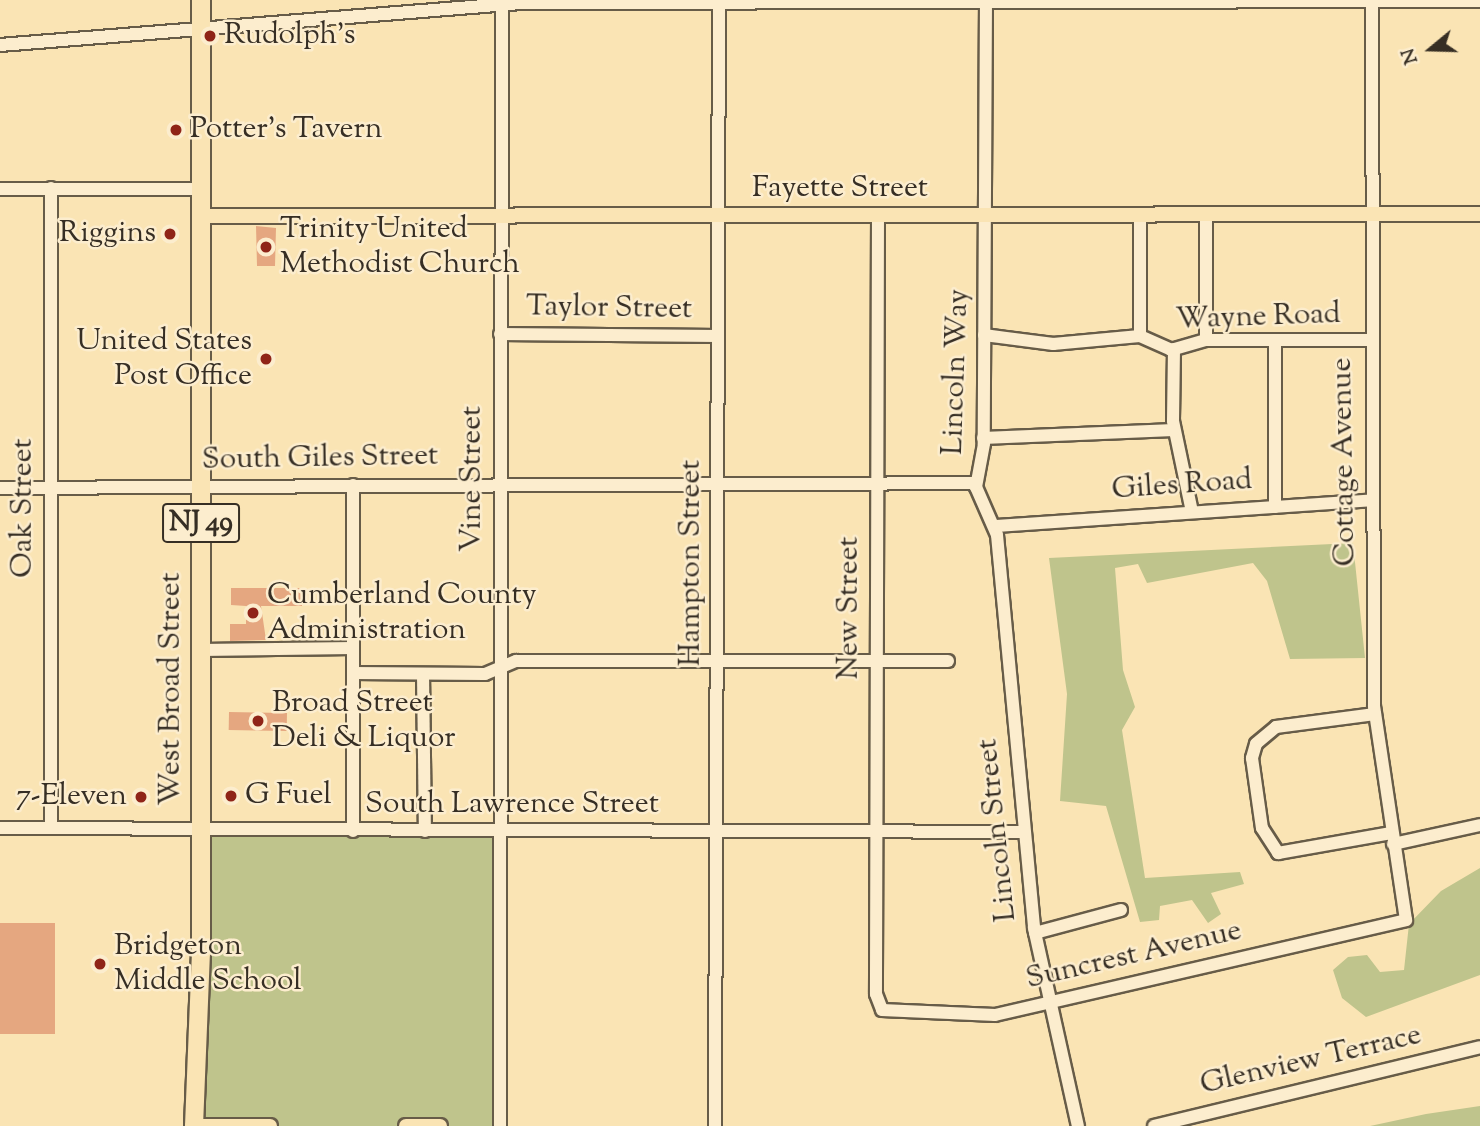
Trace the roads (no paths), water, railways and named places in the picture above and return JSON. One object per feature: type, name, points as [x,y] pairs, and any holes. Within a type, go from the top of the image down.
[{"type":"highway","name":"West Broad Street","points":[[193,1126],[200,830],[201,0]]},
{"type":"main road","name":"Fayette Street","points":[[201,216],[1480,214]]},
{"type":"main road","points":[[193,1126],[270,1126]]},
{"type":"main road","points":[[406,1126],[440,1126]]},
{"type":"street","name":"Cottage Avenue","points":[[1372,0],[1370,340],[1375,714],[1406,919]]},
{"type":"street","points":[[986,1],[986,215]]},
{"type":"street","points":[[0,43],[502,2],[1480,1]]},
{"type":"street","name":"Vine Street","points":[[500,1126],[502,2]]},
{"type":"street","name":"Hampton Street","points":[[715,1126],[719,2]]},
{"type":"street","name":"Oak Street","points":[[51,188],[51,828]]},
{"type":"street","points":[[0,190],[201,189]]},
{"type":"street","points":[[1140,214],[1140,336]]},
{"type":"street","points":[[1206,214],[1206,340]]},
{"type":"street","name":"New Street","points":[[877,1001],[878,215]]},
{"type":"street","name":"Lincoln Way","points":[[986,215],[983,438],[976,483],[995,526]]},
{"type":"street","name":"Taylor Street","points":[[500,334],[718,336]]},
{"type":"street","name":"Wayne Road","points":[[984,335],[1053,344],[1140,336],[1174,349],[1206,340],[1275,344],[1370,340]]},
{"type":"street","points":[[1275,344],[1275,506]]},
{"type":"street","points":[[1174,349],[1174,430],[1192,512]]},
{"type":"street","points":[[983,438],[1174,430]]},
{"type":"street","name":"South Giles Street","points":[[0,488],[718,481],[976,483]]},
{"type":"street","points":[[352,485],[353,831]]},
{"type":"street","name":"Giles Road","points":[[995,526],[1372,500]]},
{"type":"street","name":"Lincoln Street","points":[[995,526],[1035,933],[1078,1126]]},
{"type":"street","points":[[201,650],[353,648]]},
{"type":"street","points":[[353,673],[423,674],[500,669],[516,661],[948,661]]},
{"type":"street","points":[[423,674],[425,831]]},
{"type":"street","points":[[1375,714],[1276,727],[1256,744],[1252,758],[1262,828],[1278,853],[1480,825]]},
{"type":"street","name":"South Lawrence Street","points":[[0,828],[1024,832]]},
{"type":"street","points":[[1035,933],[1121,910]]},
{"type":"street","name":"Suncrest Avenue","points":[[877,1001],[898,1015],[963,1016],[1050,1002],[1406,919]]},
{"type":"street","name":"Glenview Terrace","points":[[1154,1126],[1480,1047]]},
{"type":"street","points":[[440,1126],[449,1126]]},
{"type":"place","name":"Rudolph's","points":[[210,36]]},
{"type":"place","name":"Potter's Tavern","points":[[176,130]]},
{"type":"place","name":"Riggins","points":[[170,234]]},
{"type":"place","name":"Trinity United Methodist Church","points":[[266,247]]},
{"type":"place","name":"United States Post Office","points":[[266,359]]},
{"type":"place","name":"Cumberland County Administration","points":[[253,613]]},
{"type":"place","name":"Broad Street Deli & Liquor","points":[[258,721]]},
{"type":"place","name":"G Fuel","points":[[231,796]]},
{"type":"place","name":"7-Eleven","points":[[141,797]]},
{"type":"place","name":"Bridgeton Middle School","points":[[100,964]]}]
